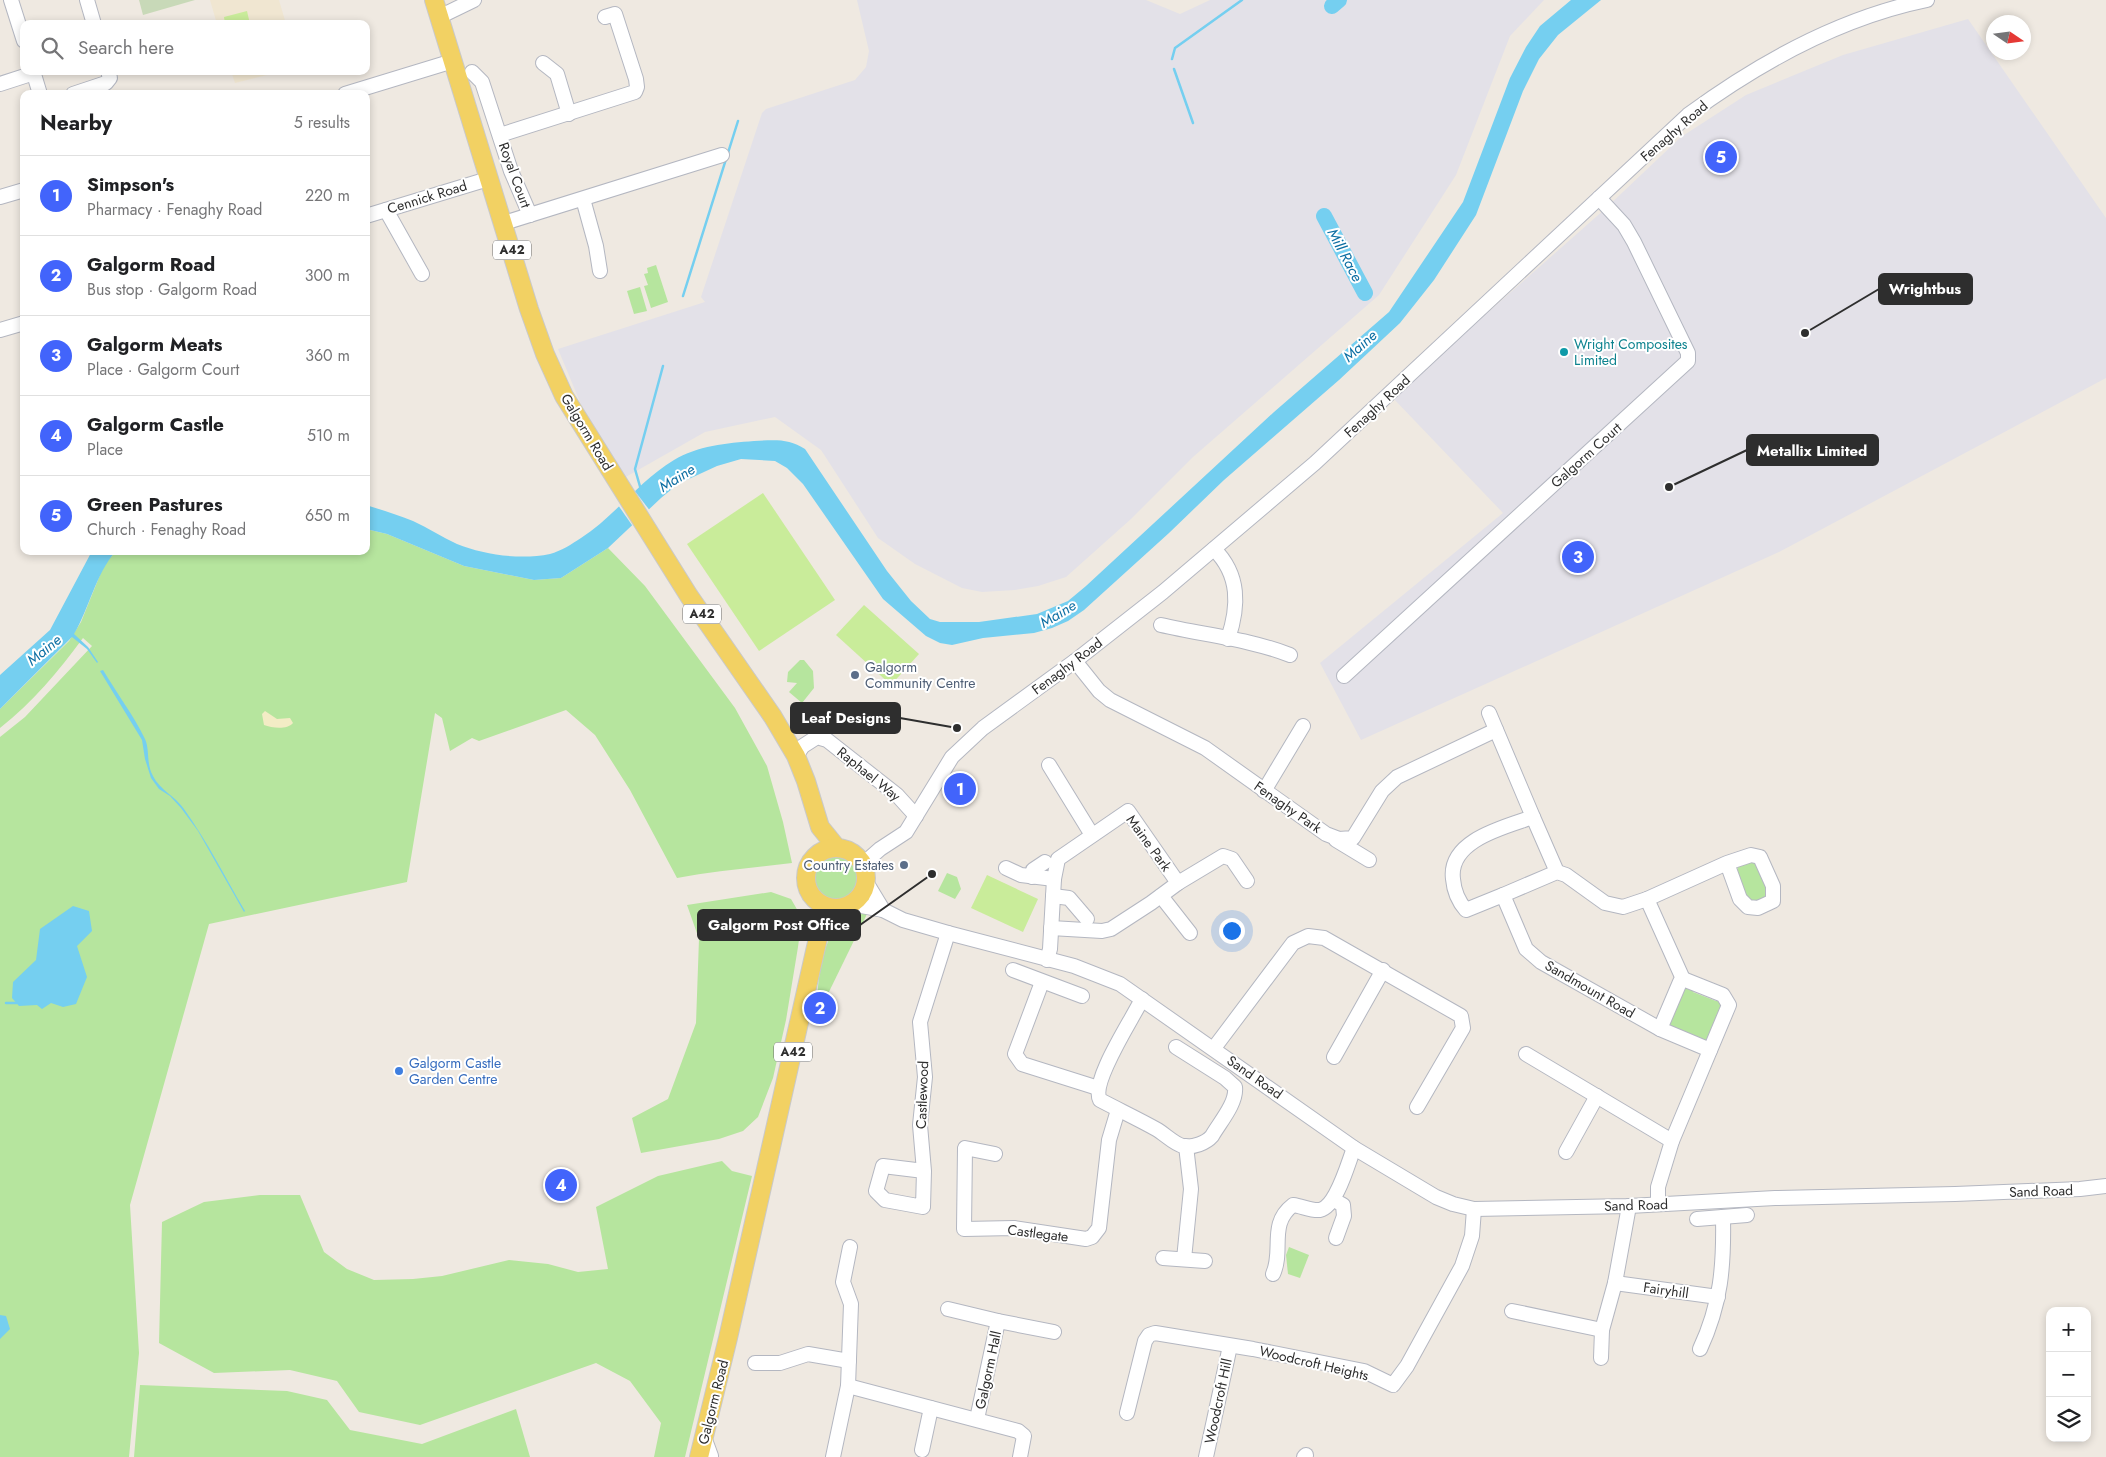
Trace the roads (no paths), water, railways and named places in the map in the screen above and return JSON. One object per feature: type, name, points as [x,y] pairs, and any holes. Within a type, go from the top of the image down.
[{"type":"main road","name":"Galgorm Road","points":[[434,0],[529,309],[545,354],[564,396],[689,596],[754,688],[796,756],[820,827],[837,848]]},
{"type":"main road","points":[[820,827],[805,877],[810,895],[817,902],[825,907],[834,909],[851,904],[859,898],[866,882],[862,864]]},
{"type":"main road","points":[[811,860],[826,849],[837,848]]},
{"type":"main road","name":"A42","points":[[837,848],[851,852],[862,864]]},
{"type":"main road","name":"Galgorm Road","points":[[706,1452],[730,1332],[825,907]]},
{"type":"street","points":[[11,0],[20,28]]},
{"type":"street","points":[[87,0],[93,20]]},
{"type":"street","points":[[439,17],[474,0]]},
{"type":"street","name":"Fenaghy Road","points":[[862,864],[880,849],[906,832],[952,757],[983,728],[1075,661],[1163,592],[1315,463],[1688,115],[1727,86],[1767,62],[1828,32],[1880,12],[1927,0]]},
{"type":"street","name":"Royal Court","points":[[500,135],[634,93],[637,90],[636,79],[615,14],[605,18]]},
{"type":"street","points":[[358,90],[453,61]]},
{"type":"street","points":[[543,63],[557,74],[569,114]]},
{"type":"street","name":"Royal Court","points":[[472,72],[482,82],[511,171],[530,215]]},
{"type":"street","points":[[0,84],[26,75]]},
{"type":"street","points":[[35,75],[39,90]]},
{"type":"street","points":[[86,90],[106,84],[110,78],[109,75]]},
{"type":"street","name":"Royal Court","points":[[504,223],[722,155]]},
{"type":"street","name":"Cennick Road","points":[[370,215],[488,179]]},
{"type":"street","points":[[0,198],[20,191]]},
{"type":"street","name":"Galgorm Court","points":[[1344,676],[1689,360],[1688,353],[1634,242],[1624,225],[1599,198]]},
{"type":"street","points":[[583,199],[596,246],[600,271]]},
{"type":"street","points":[[386,210],[422,274]]},
{"type":"street","points":[[0,330],[20,323]]},
{"type":"street","points":[[1214,549],[1222,558],[1235,587],[1235,618],[1228,639]]},
{"type":"street","points":[[1161,625],[1264,645],[1290,655]]},
{"type":"street","name":"Fenaghy Park","points":[[1075,661],[1099,691],[1110,700],[1206,748],[1326,834],[1339,839],[1352,838],[1382,791],[1398,777],[1496,730]]},
{"type":"street","points":[[1489,713],[1516,779],[1558,872]]},
{"type":"street","points":[[1264,791],[1303,726]]},
{"type":"street","name":"Raphael Way","points":[[796,756],[809,741],[817,737],[827,740],[897,795],[916,816]]},
{"type":"street","points":[[1049,765],[1092,835]]},
{"type":"street","name":"Maine Park","points":[[1047,960],[1054,879],[1058,859],[1128,811],[1178,883]]},
{"type":"street","points":[[1533,816],[1471,842],[1460,852],[1454,862],[1452,872],[1453,885],[1466,910],[1558,872],[1566,875],[1605,904],[1623,907],[1647,899],[1727,863]]},
{"type":"street","points":[[1326,834],[1369,860]]},
{"type":"street","name":"Maine Park","points":[[1051,928],[1102,931],[1111,929],[1178,883],[1223,856],[1232,859],[1246,881]]},
{"type":"street","points":[[1032,877],[1034,870],[1045,862]]},
{"type":"street","points":[[1006,868],[1021,875],[1054,879]]},
{"type":"street","points":[[866,882],[883,910]]},
{"type":"street","name":"Sandmount Road","points":[[1503,895],[1526,949],[1541,962],[1660,1029],[1710,1050]]},
{"type":"street","points":[[1053,896],[1069,898],[1087,919]]},
{"type":"street","points":[[1161,896],[1190,933]]},
{"type":"street","points":[[1647,899],[1685,980],[1724,995],[1729,1005],[1672,1141],[1658,1187],[1658,1204]]},
{"type":"street","name":"Sand Road","points":[[851,904],[883,910],[903,920],[948,934],[1074,966],[1120,984],[1214,1048],[1354,1148],[1436,1197],[1474,1209],[1629,1206],[1775,1198],[2080,1189],[2106,1186]]},
{"type":"street","name":"Castlewood","points":[[924,1171],[920,1124],[925,1077],[920,1022],[948,934]]},
{"type":"street","name":"Sand Road","points":[[1214,1048],[1293,943],[1308,936],[1324,938],[1383,970]]},
{"type":"street","points":[[1012,970],[1082,996]]},
{"type":"street","points":[[1334,1057],[1383,970],[1461,1016],[1463,1028],[1417,1107]]},
{"type":"street","points":[[1660,1029],[1680,982],[1685,980]]},
{"type":"street","points":[[1042,982],[1015,1054],[1022,1064],[1098,1088]]},
{"type":"street","points":[[1142,999],[1113,1051],[1098,1088],[1098,1095],[1100,1100],[1186,1146],[1208,1141],[1233,1101],[1236,1092],[1232,1084],[1176,1047]]},
{"type":"street","points":[[1526,1054],[1672,1141]]},
{"type":"street","points":[[1566,1152],[1597,1096]]},
{"type":"street","name":"Castlegate","points":[[995,1154],[965,1148],[964,1229],[1014,1228],[1086,1239],[1092,1237],[1099,1228],[1109,1140],[1118,1110]]},
{"type":"street","points":[[1184,1260],[1191,1189],[1186,1146]]},
{"type":"street","points":[[1273,1274],[1278,1260],[1277,1234],[1284,1212],[1293,1205],[1318,1210],[1325,1208],[1334,1200],[1354,1148]]},
{"type":"street","points":[[1334,1200],[1343,1205],[1345,1212],[1336,1238]]},
{"type":"street","points":[[1600,1358],[1602,1330],[1615,1283],[1629,1206]]},
{"type":"street","name":"Woodcroft Heights","points":[[1127,1413],[1145,1341],[1149,1335],[1155,1333],[1364,1371],[1393,1385],[1407,1366],[1462,1266],[1472,1236],[1474,1209]]},
{"type":"street","points":[[1697,1219],[1747,1215]]},
{"type":"street","points":[[1700,1349],[1711,1325],[1718,1297],[1724,1258],[1723,1217]]},
{"type":"street","points":[[833,1457],[848,1386],[851,1304],[844,1282],[850,1247]]},
{"type":"street","points":[[1163,1258],[1206,1262]]},
{"type":"street","name":"Fairyhill","points":[[1615,1283],[1718,1297]]},
{"type":"street","name":"Galgorm Hall","points":[[948,1309],[1054,1332]]},
{"type":"street","points":[[1512,1311],[1602,1330]]},
{"type":"street","name":"Galgorm Hall","points":[[977,1419],[998,1321]]},
{"type":"street","name":"Woodcroft Hill","points":[[1206,1457],[1230,1346]]},
{"type":"street","points":[[755,1363],[780,1363],[808,1354],[849,1361]]},
{"type":"street","name":"Galgorm Hall","points":[[848,1386],[1018,1431],[1024,1436],[1020,1457]]},
{"type":"street","points":[[922,1450],[931,1408]]},
{"type":"water","name":"Maine","points":[[1571,0],[1601,0],[1558,35],[1539,59],[1523,91],[1476,215],[1434,280],[1400,323],[1339,380],[1224,480],[1084,610],[1068,621],[1052,628],[1034,633],[983,638],[952,645],[940,643],[926,636],[883,599],[803,484],[787,468],[775,461],[741,459],[717,466],[678,484],[608,548],[561,578],[534,580],[464,566],[387,534],[370,530],[370,506],[413,521],[457,544],[479,551],[527,557],[550,554],[581,538],[605,519],[661,468],[683,455],[702,448],[723,444],[781,440],[799,445],[805,449],[887,571],[911,601],[930,619],[940,622],[979,622],[1037,614],[1068,601],[1274,412],[1389,312],[1463,202],[1510,78],[1526,47],[1540,26]]},
{"type":"water","name":"Maine","points":[[90,555],[113,555],[103,570],[74,634],[88,647],[98,662],[87,649],[72,637],[0,709],[0,675],[50,630]]},
{"type":"water","points":[[103,670],[141,730],[145,739],[153,776],[180,804],[192,821],[216,859],[244,912],[198,831],[181,808],[170,796],[159,789],[151,778],[142,740],[100,671]]},
{"type":"water","points":[[73,906],[89,911],[92,931],[77,946],[87,977],[76,1004],[63,1007],[51,1003],[42,1009],[37,1005],[19,1006],[12,998],[13,982],[36,960],[40,929]]},
{"type":"water","points":[[0,1315],[6,1316],[10,1329],[0,1339]]},
{"type":"waterway","points":[[1172,59],[1175,48],[1242,0]]},
{"type":"waterway","name":"Mill Race","points":[[1332,6],[1339,0]]},
{"type":"waterway","points":[[1174,69],[1193,123]]},
{"type":"waterway","points":[[683,296],[738,121]]},
{"type":"waterway","name":"Mill Race","points":[[1324,216],[1365,293]]},
{"type":"waterway","points":[[641,490],[635,469],[663,366]]},
{"type":"waterway","points":[[6,1003],[17,1003]]},
{"type":"place","name":"Green Pastures","points":[[1721,157]]},
{"type":"place","name":"Wrightbus","points":[[1805,333]]},
{"type":"place","name":"Wright Composites Limited","points":[[1564,352]]},
{"type":"place","name":"Metallix Limited","points":[[1669,487]]},
{"type":"place","name":"Galgorm Meats","points":[[1578,557]]},
{"type":"place","name":"Galgorm Community Centre","points":[[855,675]]},
{"type":"place","name":"Leaf Designs","points":[[957,728]]},
{"type":"place","name":"Simpson's","points":[[960,789]]},
{"type":"place","name":"Country Estates","points":[[904,865]]},
{"type":"place","name":"Galgorm Post Office","points":[[932,874]]},
{"type":"place","name":"Galgorm Road","points":[[820,1008]]},
{"type":"place","name":"Galgorm Castle Garden Centre","points":[[399,1071]]},
{"type":"place","name":"Galgorm Castle","points":[[561,1185]]}]
